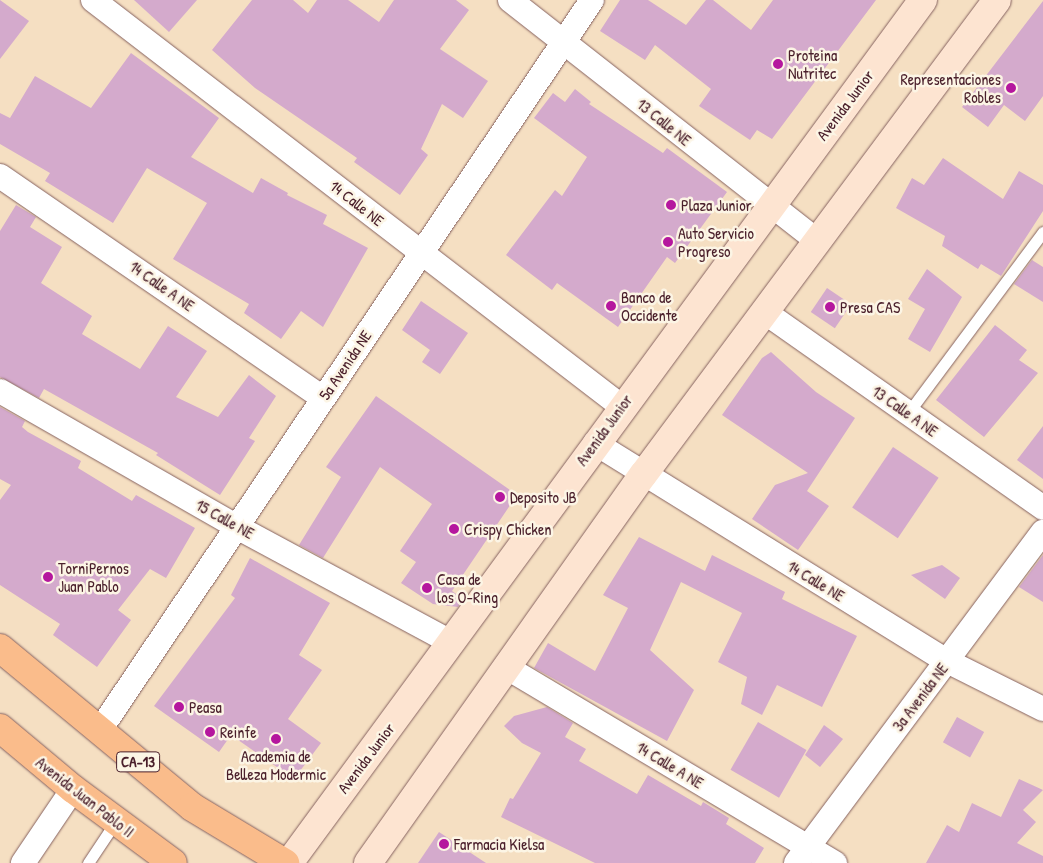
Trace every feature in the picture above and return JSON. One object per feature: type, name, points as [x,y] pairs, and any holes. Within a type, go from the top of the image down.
[{"type":"highway","name":"CA-13","points":[[0,648],[192,808],[285,863]]},
{"type":"highway","name":"Avenida Juan Pablo II","points":[[0,728],[73,789],[172,863]]},
{"type":"main road","name":"Avenida Junior","points":[[289,863],[452,643],[621,406],[923,0]]},
{"type":"main road","points":[[368,863],[644,475],[997,0]]},
{"type":"street","name":"14 Calle NE","points":[[93,0],[621,406]]},
{"type":"street","name":"13 Calle NE","points":[[510,0],[770,206],[819,242]]},
{"type":"street","name":"5a Avenida NE","points":[[100,730],[592,0]]},
{"type":"street","name":"14 Calle A NE","points":[[0,176],[323,398]]},
{"type":"street","name":"13 Calle A NE","points":[[766,313],[1043,508]]},
{"type":"street","name":"15 Calle NE","points":[[0,391],[237,527],[452,643]]},
{"type":"street","name":"14 Calle NE","points":[[595,443],[947,661],[1043,709]]},
{"type":"street","name":"3a Avenida NE","points":[[802,855],[1043,532]]},
{"type":"street","name":"14 Calle A NE","points":[[506,667],[802,855],[835,863]]},
{"type":"street","points":[[23,863],[73,789]]},
{"type":"lane","points":[[908,413],[1043,232]]},
{"type":"lane","points":[[88,863],[116,822]]},
{"type":"building","points":[[0,0],[29,21],[0,59]]},
{"type":"building","points":[[134,0],[197,0],[169,32]]},
{"type":"building","points":[[252,0],[293,0],[308,13],[317,0],[348,0],[379,22],[394,0],[456,0],[469,10],[440,49],[488,81],[463,118],[442,104],[421,149],[428,155],[400,195],[354,162],[357,158],[255,88],[212,50]]},
{"type":"building","points":[[620,0],[648,0],[686,25],[706,0],[713,0],[751,30],[773,0],[876,0],[772,139],[757,130],[750,140],[699,106],[711,89],[655,45],[645,60],[600,31]]},
{"type":"building","points":[[1043,1],[1043,96],[1025,121],[1004,105],[988,127],[962,107]]},
{"type":"building","points":[[131,53],[219,118],[191,157],[253,193],[261,178],[288,193],[287,195],[327,215],[323,224],[368,248],[323,327],[301,311],[281,339],[244,313],[249,304],[173,259],[207,203],[147,168],[113,223],[45,181],[50,173],[0,144],[0,113],[10,118],[35,76],[91,108]]},
{"type":"building","points":[[575,89],[591,102],[589,104],[663,153],[667,148],[727,192],[675,263],[667,257],[618,327],[557,283],[552,290],[506,255],[555,190],[562,196],[587,157],[534,118],[553,93],[565,102]]},
{"type":"building","points":[[943,158],[1003,199],[1019,171],[1043,185],[1043,211],[1001,276],[981,264],[978,269],[942,246],[945,236],[896,208],[912,178],[924,185]]},
{"type":"building","points":[[16,205],[36,217],[30,227],[62,247],[41,283],[92,316],[82,334],[140,369],[168,326],[207,351],[176,397],[218,417],[249,375],[276,396],[249,438],[255,441],[220,495],[156,455],[158,453],[44,389],[39,398],[0,377],[0,231]]},
{"type":"building","points":[[1032,260],[1043,267],[1043,302],[1014,284]]},
{"type":"building","points":[[927,269],[962,297],[930,352],[908,339],[925,309],[908,299]]},
{"type":"building","name":"Presa CAS","points":[[827,288],[851,304],[835,328],[811,312]]},
{"type":"building","points":[[421,301],[468,333],[440,374],[422,362],[430,350],[402,330]]},
{"type":"building","points":[[995,325],[1027,350],[1019,360],[1038,373],[984,437],[936,400]]},
{"type":"building","points":[[771,352],[816,392],[855,418],[807,491],[829,506],[798,550],[752,519],[775,485],[808,473],[722,415],[762,358]]},
{"type":"building","points":[[376,396],[517,495],[452,591],[463,599],[458,607],[433,604],[401,583],[416,562],[400,551],[432,504],[380,467],[323,558],[299,545],[341,477],[326,467]]},
{"type":"building","points":[[0,407],[25,421],[22,427],[28,432],[81,461],[78,468],[132,501],[136,495],[195,528],[166,578],[150,569],[118,610],[131,620],[97,667],[53,635],[60,624],[0,585],[0,500],[11,485],[0,479]]},
{"type":"building","points":[[1043,426],[1043,479],[1017,460]]},
{"type":"building","points":[[893,447],[939,478],[898,538],[852,508]]},
{"type":"building","points":[[639,537],[705,571],[712,555],[785,592],[782,599],[857,636],[822,707],[777,685],[762,715],[741,704],[747,677],[718,662],[742,613],[681,582],[650,650],[694,690],[667,741],[534,668],[548,643],[595,671],[628,608],[603,595]]},
{"type":"building","points":[[1043,555],[1043,602],[1019,587]]},
{"type":"building","points":[[250,558],[330,603],[299,655],[322,670],[288,719],[321,743],[294,779],[231,735],[219,752],[154,706],[235,598],[231,595]]},
{"type":"building","points":[[942,565],[960,578],[945,599],[911,575]]},
{"type":"building","points":[[547,707],[573,723],[565,737],[586,749],[579,761],[637,794],[648,775],[701,806],[703,802],[729,818],[726,824],[764,848],[755,863],[595,863],[501,817],[510,798],[513,799],[541,753],[522,743],[504,726],[514,716]]},
{"type":"building","points":[[957,717],[984,732],[970,757],[943,742]]},
{"type":"building","points":[[758,722],[806,750],[779,798],[730,770]]},
{"type":"building","points":[[824,725],[843,739],[820,767],[805,755]]},
{"type":"building","points":[[1019,779],[1043,790],[1023,810],[1036,822],[1017,843],[1043,856],[1043,863],[926,863],[947,825],[959,832],[972,803],[1001,817]]},
{"type":"building","name":"Farmacia Kielsa","points":[[439,832],[486,863],[418,863]]},
{"type":"place","name":"Proteina Nutritec","points":[[778,64]]},
{"type":"place","name":"Representaciones Robles","points":[[1011,88]]},
{"type":"place","name":"Plaza Junior","points":[[671,205]]},
{"type":"place","name":"Auto Servicio Progreso","points":[[668,242]]},
{"type":"place","name":"Banco de Occidente","points":[[611,306]]},
{"type":"place","name":"Presa CAS","points":[[830,307]]},
{"type":"place","name":"Deposito JB","points":[[500,497]]},
{"type":"place","name":"Crispy Chicken","points":[[454,529]]},
{"type":"place","name":"TorniPernos Juan Pablo","points":[[48,577]]},
{"type":"place","name":"Casa de los O-Ring","points":[[427,588]]},
{"type":"place","name":"Peasa","points":[[179,707]]},
{"type":"place","name":"Reinfe","points":[[210,732]]},
{"type":"place","name":"Academia de Belleza Modermic","points":[[276,739]]},
{"type":"place","name":"Farmacia Kielsa","points":[[444,844]]}]
